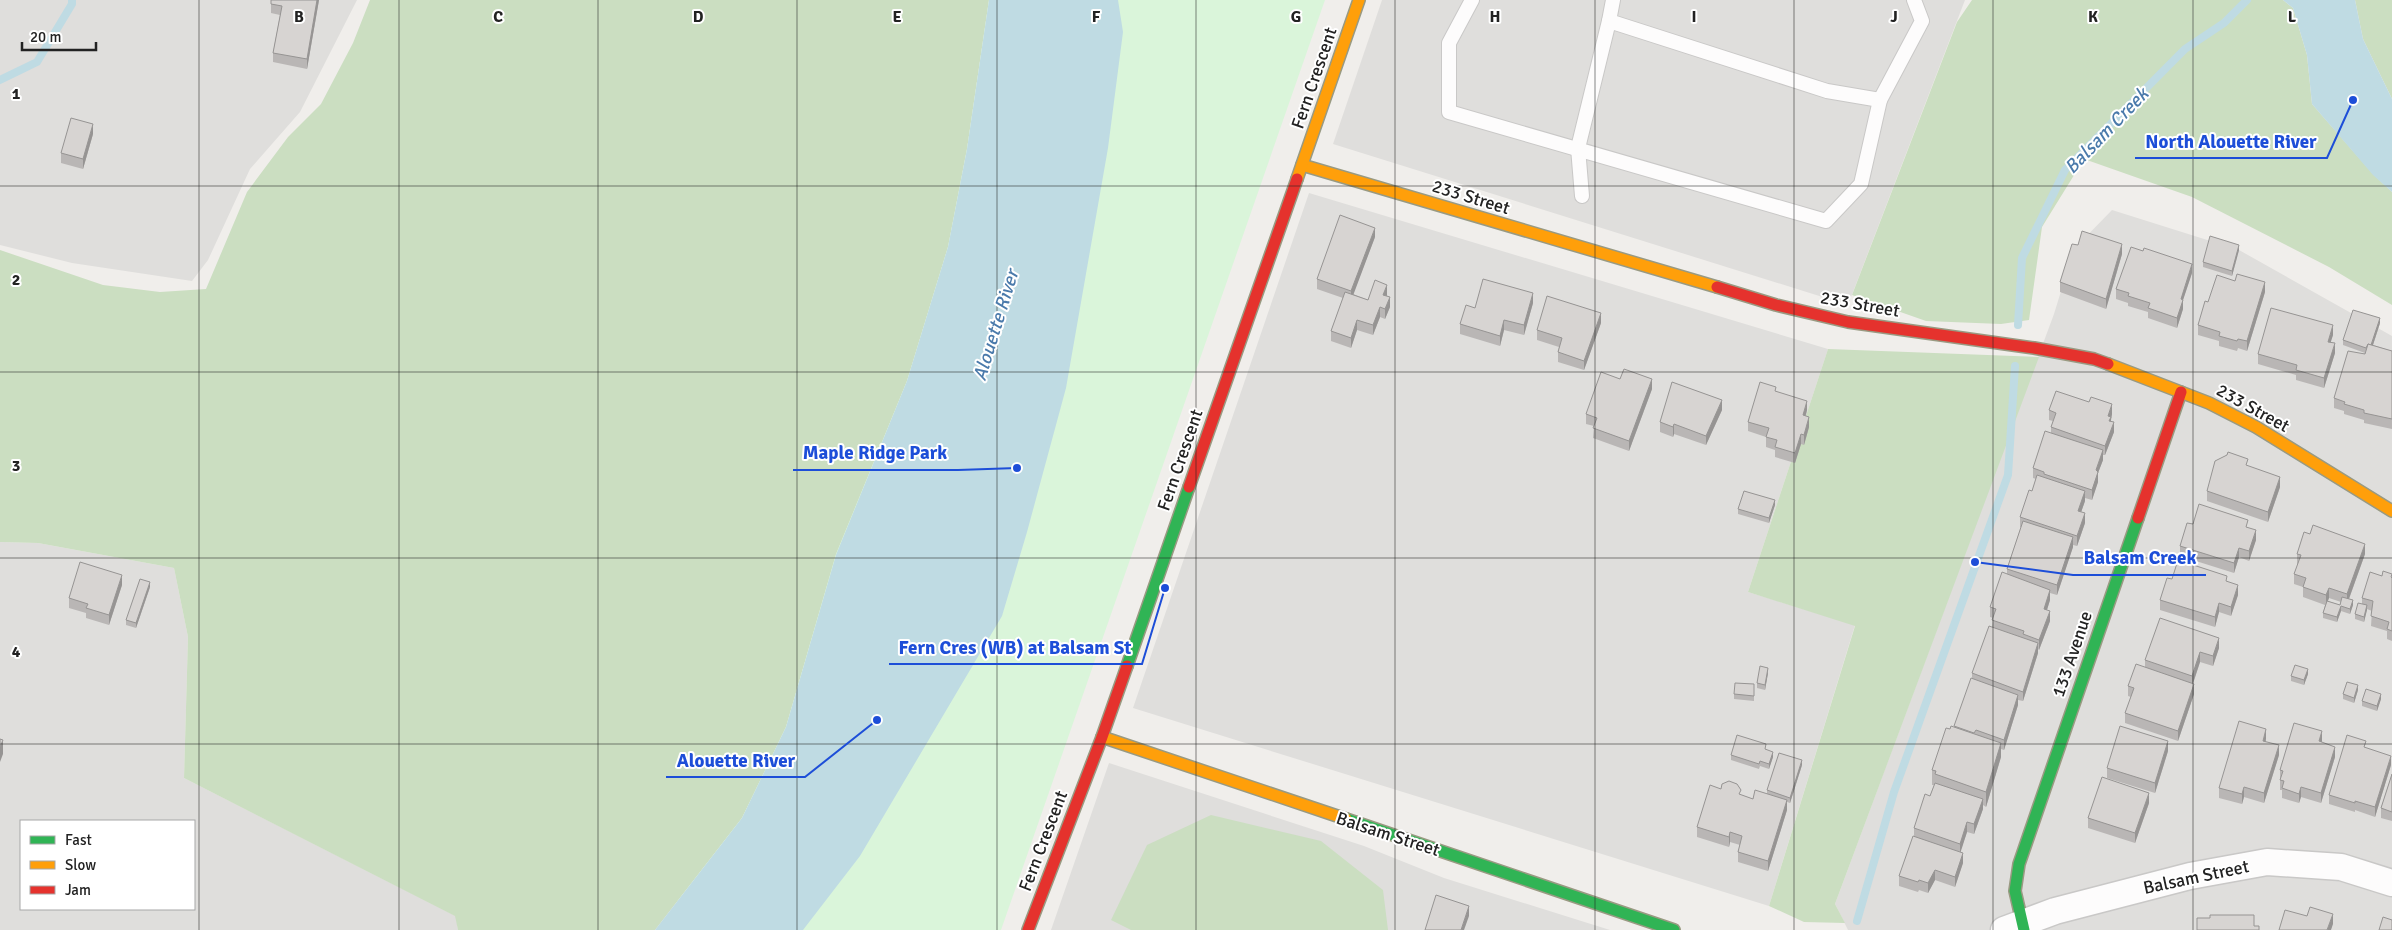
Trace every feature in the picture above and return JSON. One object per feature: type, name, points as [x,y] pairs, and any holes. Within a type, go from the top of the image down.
[{"type":"street","name":"Fern Crescent","points":[[1028,930],[1102,737],[1360,0]]},
{"type":"street","name":"233 Street","points":[[1302,165],[1776,305],[1848,322],[2094,359],[2209,403],[2256,427],[2392,511]]},
{"type":"street","name":"133 Avenue","points":[[2016,928],[2015,891],[2018,864],[2181,392]]},
{"type":"street","name":"Balsam Street","points":[[1102,737],[1674,930]]},
{"type":"street","name":"Balsam Street","points":[[2016,928],[2055,911],[2190,876],[2267,862],[2341,867],[2392,883]]},
{"type":"lane","points":[[1472,0],[1449,43],[1449,112],[1826,221],[1861,184],[1880,100],[1922,21],[1914,0]]},
{"type":"lane","points":[[1582,196],[1578,148],[1613,0]]},
{"type":"lane","points":[[1608,21],[1827,91],[1880,100]]},
{"type":"shaded area","points":[[0,0],[357,0],[300,112],[250,169],[208,260],[192,281],[72,263],[0,245]]},
{"type":"shaded area","points":[[1382,0],[1965,0],[1848,305],[1333,144]]},
{"type":"shaded area","points":[[1309,193],[1828,349],[1748,592],[1855,625],[1769,906],[1133,708]]},
{"type":"shaded area","points":[[2112,210],[2239,250],[2392,336],[2392,930],[1848,930],[1835,904],[2054,314],[2074,249]]},
{"type":"shaded area","points":[[0,542],[38,543],[174,568],[188,637],[184,778],[456,916],[458,930],[0,930]]},
{"type":"shaded area","points":[[1109,763],[1364,846],[1444,878],[1610,930],[1051,930]]},
{"type":"green space","points":[[370,0],[989,0],[967,149],[948,247],[907,381],[836,555],[786,727],[742,818],[655,930],[458,930],[455,916],[184,778],[188,637],[174,568],[38,543],[0,542],[0,250],[103,285],[160,292],[206,289],[247,192],[288,137],[321,104],[353,43]]},
{"type":"green space","points":[[989,0],[1325,0],[1001,930],[756,930],[676,903],[742,818],[786,727],[836,554],[907,381],[948,247],[967,149]]},
{"type":"green space","points":[[1972,0],[2283,0],[2293,8],[2307,55],[2312,104],[2373,174],[2392,192],[2392,305],[2329,267],[2192,197],[2084,159],[2042,227],[2029,320],[2001,324],[1926,321],[1852,295],[1957,22]]},
{"type":"green space","points":[[2355,0],[2392,0],[2392,99],[2363,39]]},
{"type":"green space","points":[[1828,349],[2039,357],[1835,904],[1845,923],[1804,922],[1769,906],[1855,626],[1748,592]]},
{"type":"green space","points":[[1211,815],[1321,841],[1383,890],[1388,930],[1131,930],[1111,920],[1147,845]]},
{"type":"water","points":[[989,0],[1118,0],[1123,32],[1108,148],[1066,388],[1002,616],[860,856],[803,930],[655,930],[742,818],[786,727],[836,555],[907,381],[948,247],[967,149]]},
{"type":"water","points":[[2283,0],[2355,0],[2363,39],[2392,99],[2392,192],[2373,175],[2312,104],[2307,55],[2293,8]]},
{"type":"building","points":[[271,0],[317,0],[307,59],[273,53],[282,6],[271,4]]},
{"type":"building","points":[[71,118],[93,124],[83,159],[61,153]]},
{"type":"building","points":[[1340,215],[1375,228],[1351,291],[1317,279]]},
{"type":"building","points":[[2082,231],[2122,244],[2106,299],[2060,282],[2072,244],[2078,245]]},
{"type":"building","points":[[2210,236],[2239,245],[2232,271],[2203,262]]},
{"type":"building","points":[[2131,247],[2143,251],[2144,248],[2192,264],[2177,318],[2148,308],[2150,303],[2128,296],[2129,293],[2116,289]]},
{"type":"building","points":[[2237,274],[2265,282],[2247,341],[2238,339],[2237,341],[2219,336],[2220,332],[2198,325],[2205,301],[2208,302],[2217,275],[2235,281]]},
{"type":"building","points":[[1483,279],[1533,293],[1524,325],[1504,320],[1500,336],[1460,324],[1466,305],[1475,308]]},
{"type":"building","points":[[1375,280],[1387,285],[1383,295],[1390,297],[1385,309],[1380,307],[1373,325],[1357,320],[1351,338],[1331,331],[1345,292],[1368,300]]},
{"type":"building","points":[[1547,296],[1601,313],[1584,361],[1558,352],[1562,338],[1537,330]]},
{"type":"building","points":[[2271,308],[2333,325],[2328,342],[2335,343],[2324,378],[2296,370],[2297,365],[2258,354]]},
{"type":"building","points":[[2353,310],[2380,318],[2371,345],[2368,344],[2366,348],[2343,340]]},
{"type":"building","points":[[2368,344],[2392,351],[2392,419],[2364,413],[2364,410],[2344,404],[2345,402],[2334,398],[2348,351],[2365,354]]},
{"type":"building","points":[[1624,369],[1652,379],[1629,441],[1593,428],[1597,418],[1586,414],[1601,372],[1620,379]]},
{"type":"building","points":[[1672,382],[1722,400],[1706,436],[1674,424],[1673,427],[1660,422]]},
{"type":"building","points":[[1760,382],[1776,387],[1775,391],[1807,401],[1803,415],[1809,417],[1804,435],[1801,434],[1795,453],[1775,447],[1777,440],[1766,437],[1769,428],[1748,422]]},
{"type":"building","points":[[2056,391],[2089,402],[2091,397],[2112,404],[2108,416],[2111,417],[2109,421],[2114,422],[2105,446],[2051,427],[2056,413],[2049,410]]},
{"type":"building","points":[[2045,431],[2103,450],[2092,490],[2044,474],[2044,472],[2033,468]]},
{"type":"building","points":[[2228,452],[2248,459],[2246,465],[2280,477],[2268,512],[2207,491],[2215,461],[2227,455]]},
{"type":"building","points":[[2037,475],[2085,491],[2078,511],[2085,513],[2077,536],[2020,517],[2029,490],[2032,491]]},
{"type":"building","points":[[1744,491],[1775,500],[1769,518],[1738,509]]},
{"type":"building","points":[[2199,504],[2248,520],[2246,527],[2256,530],[2249,551],[2239,548],[2234,563],[2180,546],[2187,523],[2193,524]]},
{"type":"building","points":[[2023,521],[2073,537],[2057,585],[2007,569]]},
{"type":"building","points":[[2313,525],[2365,544],[2347,594],[2329,588],[2326,595],[2303,587],[2306,578],[2294,574],[2301,555],[2297,554],[2304,532],[2310,534]]},
{"type":"building","points":[[2178,560],[2227,576],[2226,581],[2238,585],[2231,607],[2219,603],[2215,617],[2160,600],[2167,578],[2172,579]]},
{"type":"building","points":[[80,562],[122,575],[109,615],[86,608],[88,604],[69,598]]},
{"type":"building","points":[[2383,571],[2392,574],[2392,631],[2387,629],[2389,622],[2371,616],[2373,601],[2362,598],[2370,572],[2382,576]]},
{"type":"building","points":[[2002,572],[2050,590],[2044,609],[2050,611],[2039,640],[2023,634],[2024,631],[1992,620],[1996,609],[1990,607]]},
{"type":"building","points":[[140,579],[150,582],[136,623],[126,620]]},
{"type":"building","points":[[2342,597],[2353,600],[2350,609],[2341,606],[2337,617],[2323,613],[2327,601],[2340,605]]},
{"type":"building","points":[[2358,603],[2367,605],[2364,617],[2355,614]]},
{"type":"building","points":[[2160,618],[2219,638],[2213,656],[2200,652],[2192,676],[2145,660]]},
{"type":"building","points":[[1989,626],[2038,643],[2023,692],[1972,673]]},
{"type":"building","points":[[2136,664],[2194,684],[2178,731],[2125,713],[2134,688],[2128,686]]},
{"type":"building","points":[[2295,665],[2308,669],[2304,680],[2291,676]]},
{"type":"building","points":[[1760,666],[1768,668],[1765,685],[1757,683]]},
{"type":"building","points":[[1971,678],[2018,695],[2004,740],[1976,730],[1974,733],[1954,726]]},
{"type":"building","points":[[2347,682],[2358,685],[2354,698],[2343,694]]},
{"type":"building","points":[[1735,683],[1754,684],[1754,696],[1734,694]]},
{"type":"building","points":[[2366,689],[2381,694],[2377,706],[2362,701]]},
{"type":"building","points":[[2239,721],[2266,729],[2263,741],[2279,745],[2264,793],[2244,787],[2242,794],[2219,788]]},
{"type":"building","points":[[2294,723],[2322,731],[2319,741],[2335,747],[2321,793],[2301,787],[2299,794],[2282,788],[2284,781],[2280,780],[2283,771],[2280,770]]},
{"type":"building","points":[[1951,726],[2001,743],[1986,792],[1935,774],[1936,771],[1932,770],[1946,728],[1950,729]]},
{"type":"building","points":[[2120,726],[2168,741],[2155,783],[2107,768]]},
{"type":"building","points":[[1737,735],[1766,744],[1765,749],[1773,752],[1769,764],[1760,761],[1759,764],[1731,755]]},
{"type":"building","points":[[2347,735],[2366,741],[2364,747],[2391,756],[2375,807],[2329,795]]},
{"type":"building","points":[[1779,753],[1802,760],[1790,798],[1767,790]]},
{"type":"building","points":[[2392,774],[2392,812],[2381,808]]},
{"type":"building","points":[[2102,777],[2149,793],[2135,833],[2088,818]]},
{"type":"building","points":[[1729,781],[1737,784],[1741,790],[1739,794],[1753,799],[1755,790],[1787,800],[1768,861],[1738,852],[1742,836],[1730,832],[1729,837],[1697,827],[1710,785],[1721,789],[1722,784]]},
{"type":"building","points":[[1935,783],[1983,799],[1974,824],[1967,822],[1960,844],[1914,828],[1925,794],[1930,796]]},
{"type":"building","points":[[1913,836],[1963,853],[1955,877],[1935,870],[1928,883],[1899,876]]},
{"type":"building","points":[[1436,895],[1469,906],[1461,930],[1425,930]]},
{"type":"building","points":[[2310,907],[2333,914],[2327,930],[2279,930],[2285,910],[2307,916]]},
{"type":"building","points":[[2210,915],[2254,915],[2254,926],[2259,926],[2259,930],[2197,930],[2197,918],[2210,918]]},
{"type":"building","points":[[2383,917],[2392,920],[2392,930],[2379,930]]},
{"type":"waterway","points":[[0,80],[37,62],[72,4],[72,0]]},
{"type":"waterway","name":"Balsam Creek","points":[[2018,325],[2022,258],[2065,170],[2185,49],[2224,23],[2247,0]]},
{"type":"waterway","name":"Balsam Creek","points":[[1857,921],[1894,792],[2008,475],[2015,366]]},
{"type":"traffic: fast","points":[[1127,666],[1189,487]]},
{"type":"traffic: fast","points":[[2024,930],[2015,891],[2019,864],[2138,518]]},
{"type":"traffic: fast","points":[[1346,819],[1674,930]]},
{"type":"traffic: slow","points":[[1297,179],[1359,0]]},
{"type":"traffic: slow","points":[[1302,165],[1717,287]]},
{"type":"traffic: slow","points":[[2108,364],[2209,403],[2256,427],[2392,511]]},
{"type":"traffic: slow","points":[[1102,737],[1346,819]]},
{"type":"traffic: jam","points":[[1189,487],[1297,179]]},
{"type":"traffic: jam","points":[[1717,287],[1776,305],[1848,322],[2034,348],[2094,359],[2108,364]]},
{"type":"traffic: jam","points":[[2138,518],[2181,392]]},
{"type":"traffic: jam","points":[[1028,930],[1102,737],[1127,666]]},
{"type":"place","name":"North Alouette River","points":[[2353,100]]},
{"type":"place","name":"Maple Ridge Park","points":[[1017,468]]},
{"type":"place","name":"Balsam Creek","points":[[1975,562]]},
{"type":"place","name":"Fern Cres (WB) at Balsam St","points":[[1165,588]]},
{"type":"place","name":"Alouette River","points":[[877,720]]}]
